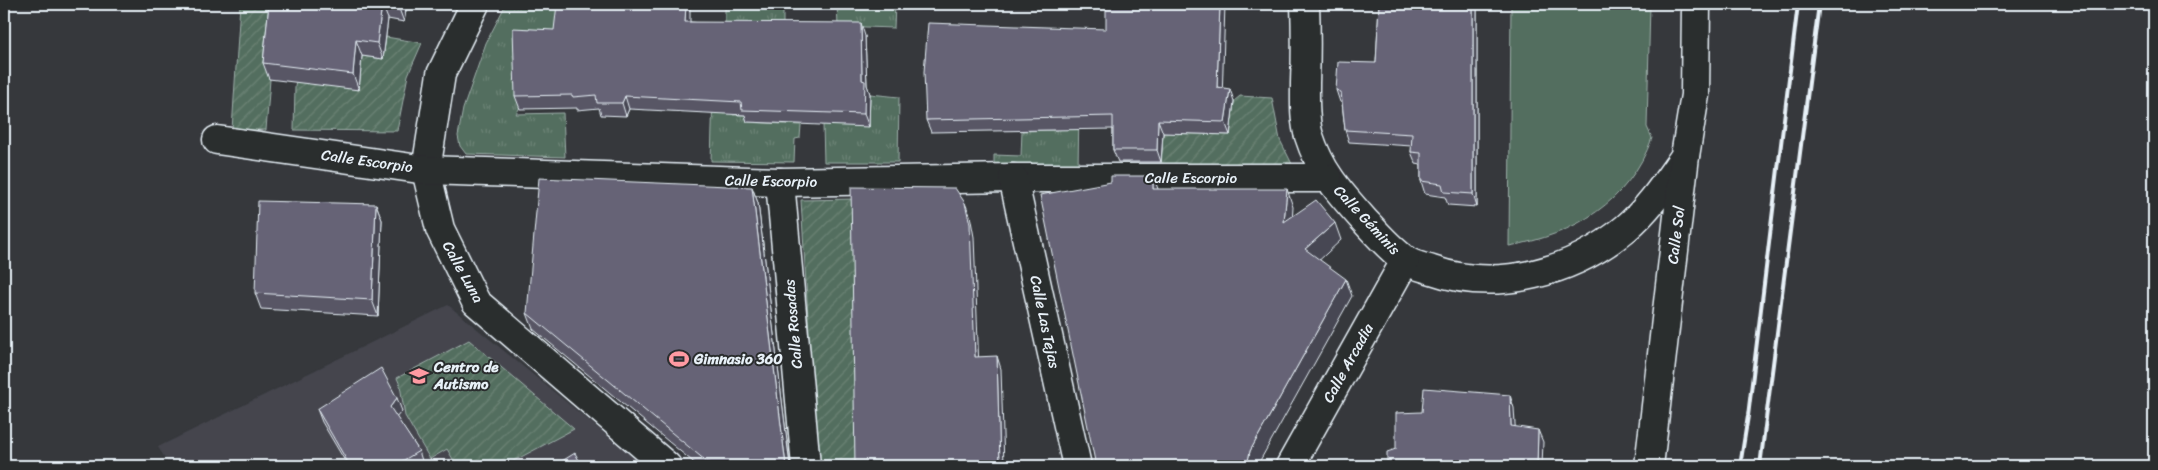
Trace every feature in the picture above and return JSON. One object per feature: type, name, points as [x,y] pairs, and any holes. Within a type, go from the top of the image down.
[{"type":"street","name":"Calle Luna","points":[[475,4],[441,74],[426,170],[440,230],[476,302],[667,466]]},
{"type":"street","name":"Calle Géminis","points":[[1305,4],[1305,99],[1308,133],[1319,164],[1328,178],[1377,235],[1405,261],[1451,277],[1491,281],[1529,275],[1573,262],[1598,249],[1625,229],[1647,208],[1685,156]]},
{"type":"street","name":"Calle Sol","points":[[1649,466],[1685,156],[1695,95],[1696,4]]},
{"type":"street","name":"Calle Escorpio","points":[[217,140],[426,170],[780,182],[1014,178],[1328,178]]},
{"type":"street","name":"Calle Las Tejas","points":[[1014,178],[1077,466]]},
{"type":"street","name":"Calle Rosadas","points":[[780,182],[806,466]]},
{"type":"street","name":"Calle Arcadia","points":[[1290,466],[1405,261]]},
{"type":"shaded area","name":"Centro de Autismo","points":[[448,305],[644,466],[170,466],[158,447]]},
{"type":"green space","points":[[240,4],[276,4],[266,130],[232,130]]},
{"type":"green space","points":[[506,4],[563,4],[559,43],[516,114],[563,113],[565,157],[466,154],[460,146],[458,136],[463,109],[486,43]]},
{"type":"green space","points":[[725,4],[783,4],[783,24],[732,79],[733,115],[745,115],[747,122],[801,125],[800,138],[795,139],[794,162],[711,161],[713,94],[725,92]]},
{"type":"green space","points":[[837,4],[895,4],[894,28],[838,26]]},
{"type":"green space","points":[[1511,4],[1650,4],[1647,127],[1652,138],[1642,161],[1629,180],[1614,197],[1596,212],[1577,224],[1556,233],[1533,241],[1509,246]]},
{"type":"green space","points":[[386,37],[422,43],[408,75],[397,131],[294,130],[297,73],[362,56],[383,59]]},
{"type":"green space","points":[[870,94],[899,97],[898,162],[824,162],[823,125]]},
{"type":"green space","points":[[1240,96],[1272,98],[1280,140],[1295,170],[1161,169],[1163,133],[1230,135],[1234,101]]},
{"type":"green space","points":[[1079,111],[1078,167],[994,165],[994,155],[1021,156],[1022,131],[1057,130]]},
{"type":"green space","points":[[856,199],[859,466],[817,466],[801,200]]},
{"type":"green space","points":[[469,340],[574,429],[504,466],[457,466],[447,449],[430,459],[405,416],[397,378]]},
{"type":"building","points":[[269,4],[382,4],[377,43],[356,40],[353,74],[263,63]]},
{"type":"building","points":[[557,4],[686,4],[685,22],[861,23],[862,80],[865,81],[864,114],[742,110],[741,102],[625,96],[622,103],[597,103],[596,95],[573,97],[572,95],[515,96],[513,28],[554,30]]},
{"type":"building","points":[[1106,4],[1220,4],[1217,87],[1230,89],[1225,122],[1158,120],[1157,150],[1113,150],[1113,116],[926,120],[924,72],[928,23],[1106,29]]},
{"type":"building","points":[[1379,4],[1473,4],[1473,194],[1444,192],[1442,184],[1421,181],[1421,153],[1411,152],[1412,134],[1345,130],[1341,92],[1336,90],[1338,62],[1376,63]]},
{"type":"building","points":[[1111,176],[1153,176],[1153,189],[1287,189],[1284,222],[1316,200],[1335,223],[1305,249],[1346,279],[1250,451],[1247,466],[1096,466],[1040,195],[1111,182]]},
{"type":"building","points":[[539,178],[752,187],[786,466],[712,466],[527,313]]},
{"type":"building","points":[[851,187],[955,188],[965,203],[970,224],[975,357],[997,356],[1000,466],[855,466]]},
{"type":"building","points":[[258,201],[376,204],[372,300],[255,293]]},
{"type":"building","points":[[381,368],[397,398],[390,407],[419,451],[394,466],[350,466],[317,409]]},
{"type":"building","points":[[1424,388],[1510,395],[1511,426],[1538,430],[1537,466],[1387,466],[1387,452],[1396,449],[1396,413],[1422,412]]},
{"type":"building","points":[[575,453],[582,466],[554,466]]},
{"type":"railway","points":[[1740,466],[1748,416],[1798,4]]},
{"type":"railway","points":[[1760,466],[1819,4]]},
{"type":"place","name":"Gimnasio 360","points":[[679,359]]},
{"type":"place","name":"Centro de Autismo","points":[[419,376]]}]
